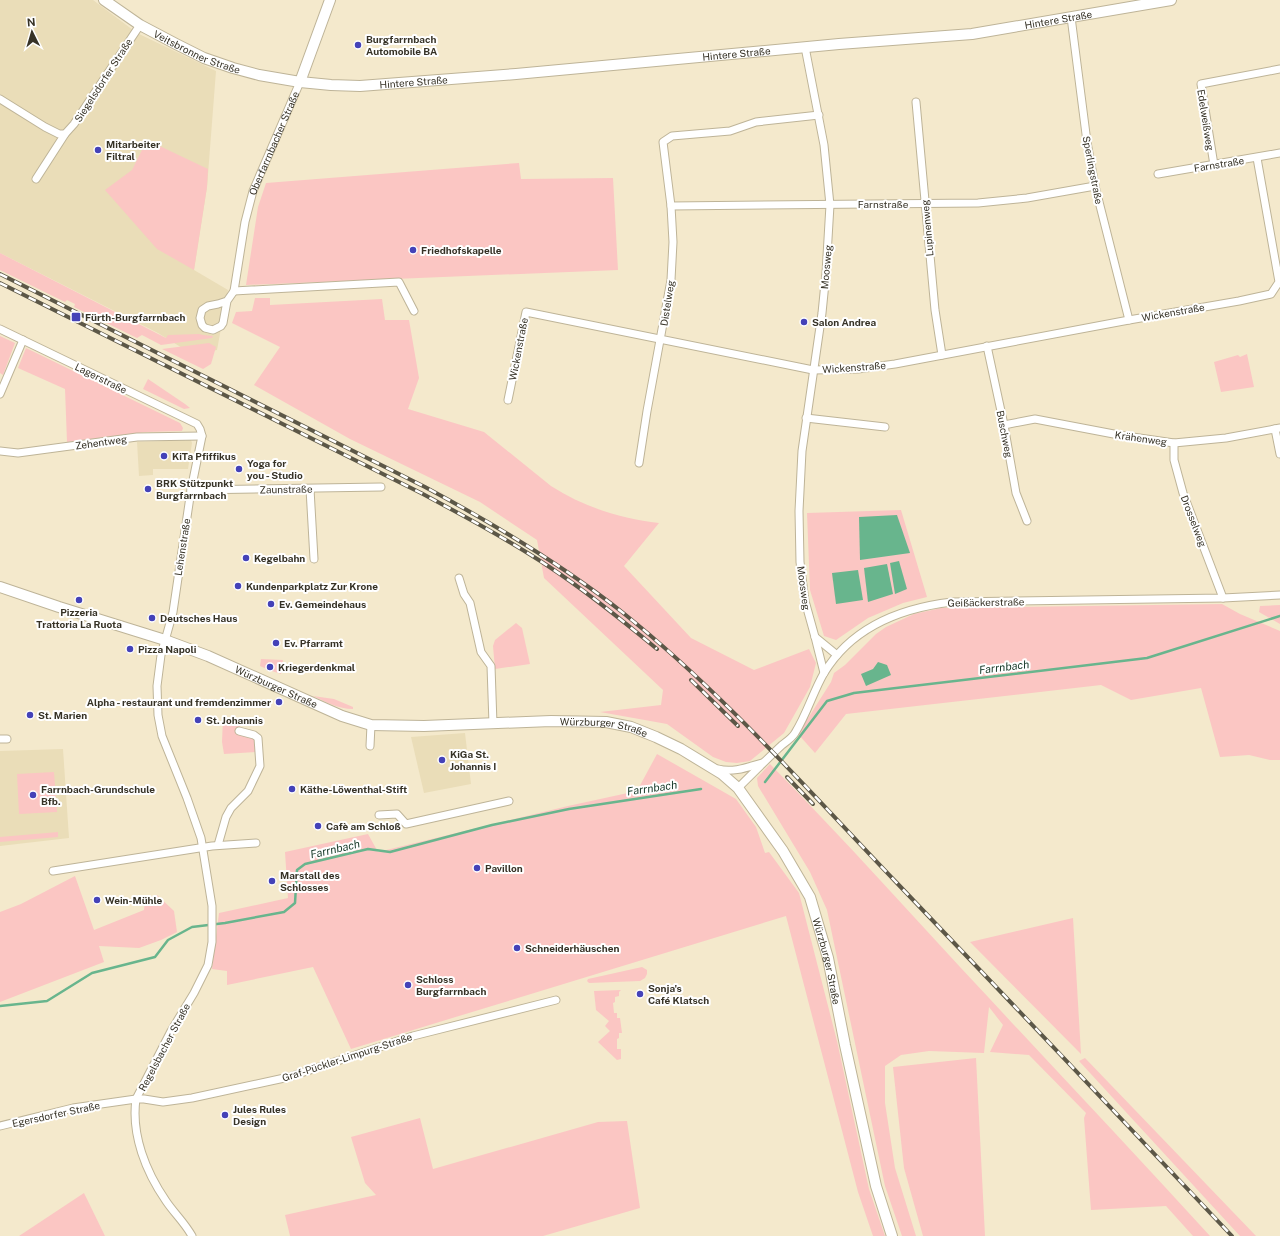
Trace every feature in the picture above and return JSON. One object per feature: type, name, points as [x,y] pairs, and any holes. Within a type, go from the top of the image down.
[{"type":"street","name":"Veitsbronner Straße","points":[[104,0],[140,25],[204,58],[259,75],[300,82]]},
{"type":"street","name":"Oberfarrnbacher Straße","points":[[227,301],[208,306],[202,310],[200,318],[202,325],[209,330],[213,330],[220,326],[224,319],[227,301],[234,291],[245,222],[253,191],[300,82],[330,0]]},
{"type":"street","name":"Hintere Straße","points":[[300,82],[360,86],[516,74],[805,47],[972,34],[1171,0]]},
{"type":"street","name":"Sperlingstraße","points":[[1071,17],[1086,134],[1095,186],[1129,320]]},
{"type":"street","name":"Siegelsdorfer Straße","points":[[36,179],[64,134],[74,124],[140,25]]},
{"type":"street","name":"Moosweg","points":[[805,47],[824,145],[830,205],[826,277],[802,452],[799,512],[800,562],[805,601],[816,637],[824,673]]},
{"type":"street","name":"Edelweißweg","points":[[1214,165],[1201,84],[1280,69]]},
{"type":"street","points":[[0,99],[45,127],[58,134],[64,134]]},
{"type":"street","name":"Lupinenweg","points":[[916,102],[934,310],[942,354]]},
{"type":"street","name":"Distelweg","points":[[639,463],[671,280],[673,242],[671,206],[663,142],[672,136],[730,131],[756,122],[819,115]]},
{"type":"street","name":"Farnstraße","points":[[1158,174],[1280,153]]},
{"type":"street","name":"Wickenstraße","points":[[508,400],[526,312],[661,338],[813,370],[858,369],[895,364],[942,354],[1271,294],[1279,282],[1257,158]]},
{"type":"street","name":"Farnstraße","points":[[671,206],[978,203],[1027,198],[1095,186]]},
{"type":"street","points":[[234,291],[399,282],[414,310]]},
{"type":"street","name":"Lagerstraße","points":[[0,329],[197,424],[201,433]]},
{"type":"street","points":[[0,394],[23,340]]},
{"type":"street","name":"Buschweg","points":[[987,346],[1004,425],[1016,493],[1027,521]]},
{"type":"street","points":[[806,418],[885,427]]},
{"type":"street","name":"Krähenweg","points":[[1004,425],[1035,419],[1119,435],[1174,443],[1226,438],[1278,429]]},
{"type":"street","points":[[1278,429],[1280,454]]},
{"type":"street","name":"Zehentweg","points":[[0,451],[18,453],[137,437],[201,433]]},
{"type":"street","name":"Lehenstraße","points":[[165,640],[173,612],[201,433]]},
{"type":"street","name":"Drosselweg","points":[[1174,443],[1174,460],[1183,493],[1223,598]]},
{"type":"street","name":"Zaunstraße","points":[[191,490],[381,487]]},
{"type":"street","points":[[310,489],[314,559]]},
{"type":"street","points":[[459,578],[464,594],[470,603],[481,652],[491,666],[493,724]]},
{"type":"street","name":"Würzburger Straße","points":[[0,587],[165,640],[234,667],[342,716],[371,725],[424,726],[579,721],[606,722],[631,727],[656,737],[681,749],[722,774],[738,788],[783,851],[810,897],[828,958],[845,1045],[876,1186],[892,1236]]},
{"type":"street","name":"Geißäckerstraße","points":[[738,788],[794,734],[824,673],[837,655],[859,636],[889,617],[905,611],[934,604],[952,602],[1223,598],[1280,595]]},
{"type":"street","points":[[816,637],[837,655]]},
{"type":"street","name":"Regelsbacher Straße","points":[[165,640],[161,655],[157,686],[158,715],[162,736],[187,798],[203,847],[212,906],[212,942],[208,965],[194,993],[171,1031],[136,1099],[134,1112],[136,1130],[142,1154],[153,1182],[192,1236]]},
{"type":"street","points":[[370,746],[371,725]]},
{"type":"street","points":[[218,845],[226,817],[231,808],[248,791],[260,766],[258,738],[254,735],[239,730]]},
{"type":"street","name":"Geißäckerstraße","points":[[712,768],[727,772],[764,762]]},
{"type":"street","points":[[379,815],[397,814],[406,824],[509,801]]},
{"type":"street","points":[[53,871],[203,847],[256,843]]},
{"type":"street","name":"Graf-Pückler-Limpurg-Straße","points":[[136,1099],[163,1102],[186,1099],[289,1077],[413,1036],[556,1000]]},
{"type":"street","name":"Egersdorfer Straße","points":[[0,1126],[73,1108],[136,1099]]},
{"type":"shaded area","points":[[0,0],[93,0],[137,33],[216,71],[207,187],[194,270],[228,290],[217,350],[192,354],[158,333],[0,253]]},
{"type":"shaded area","points":[[147,140],[208,169],[207,187],[194,270],[157,249],[105,190],[132,170]]},
{"type":"shaded area","points":[[519,163],[521,179],[613,178],[618,270],[246,285],[258,207],[266,183]]},
{"type":"shaded area","points":[[0,253],[166,338],[168,335],[199,334],[213,336],[212,338],[161,345],[142,335],[137,338],[74,307],[75,304],[67,300],[65,302],[0,270]]},
{"type":"shaded area","points":[[255,298],[270,298],[270,305],[382,299],[385,320],[409,320],[419,378],[408,409],[484,432],[551,486],[589,506],[617,515],[659,523],[624,566],[691,638],[754,670],[809,649],[816,663],[810,687],[784,733],[750,761],[737,763],[726,762],[713,757],[667,724],[600,712],[661,705],[663,690],[544,578],[537,540],[480,502],[350,439],[254,385],[280,347],[232,323],[236,312],[252,311]]},
{"type":"shaded area","points":[[0,336],[15,343],[3,375],[0,373]]},
{"type":"shaded area","points":[[209,343],[216,347],[211,364],[203,369],[162,349]]},
{"type":"shaded area","points":[[26,348],[180,423],[183,428],[182,431],[146,432],[67,442],[65,389],[18,368]]},
{"type":"shaded area","points":[[1247,354],[1254,387],[1221,392],[1214,362],[1238,355],[1240,357]]},
{"type":"shaded area","points":[[148,379],[190,408],[184,409],[143,389]]},
{"type":"shaded area","name":"KiTa Pfiffikus","points":[[191,440],[192,443],[188,469],[153,469],[153,475],[139,476],[137,442]]},
{"type":"shaded area","points":[[901,510],[927,597],[903,603],[868,618],[836,640],[824,636],[810,590],[807,513]]},
{"type":"shaded area","points":[[897,515],[910,553],[860,560],[859,517]]},
{"type":"shaded area","points":[[899,561],[907,589],[895,594],[890,563]]},
{"type":"shaded area","points":[[887,564],[893,594],[868,602],[864,568]]},
{"type":"shaded area","points":[[858,570],[863,600],[836,604],[832,573]]},
{"type":"shaded area","points":[[1222,604],[1240,614],[1280,631],[1280,760],[1270,760],[1249,755],[1220,757],[1201,688],[1131,700],[1101,685],[846,714],[815,753],[798,734],[831,682],[834,673],[845,665],[876,634],[886,627],[914,614],[941,608]]},
{"type":"shaded area","points":[[1280,605],[1280,624],[1259,612],[1260,606]]},
{"type":"shaded area","points":[[516,623],[522,628],[530,664],[495,669],[493,646],[495,640]]},
{"type":"shaded area","points":[[261,659],[283,660],[281,674],[272,671],[274,667],[268,665],[267,669],[260,666]]},
{"type":"shaded area","points":[[878,662],[887,665],[891,675],[866,686],[861,674],[873,669]]},
{"type":"shaded area","points":[[313,696],[334,699],[353,707],[353,709],[327,703]]},
{"type":"shaded area","points":[[223,718],[241,723],[239,731],[254,735],[256,752],[224,754],[222,742]]},
{"type":"shaded area","name":"KiGa St. Johannis I","points":[[465,733],[471,784],[424,793],[411,737]]},
{"type":"shaded area","name":"Farrnbach-Grundschule Bfb.","points":[[63,749],[69,838],[0,846],[0,751]]},
{"type":"shaded area","points":[[657,754],[736,799],[756,827],[765,853],[769,852],[799,893],[837,1041],[869,1189],[885,1236],[873,1236],[858,1192],[786,916],[351,1049],[313,967],[227,985],[227,971],[212,969],[219,913],[288,898],[285,852],[368,834],[378,852],[568,806],[637,791]]},
{"type":"shaded area","points":[[770,764],[853,851],[1210,1236],[1193,1236],[1166,1206],[1091,1210],[1084,1118],[1086,1113],[1029,1055],[990,1052],[1003,1025],[989,1007],[984,1053],[929,1051],[901,1055],[885,1066],[885,1103],[895,1168],[916,1236],[902,1236],[885,1186],[827,910],[810,872],[758,786],[757,778]]},
{"type":"shaded area","points":[[54,772],[57,812],[19,814],[17,774]]},
{"type":"shaded area","points":[[58,832],[58,837],[0,842],[0,837]]},
{"type":"shaded area","points":[[75,876],[94,930],[144,910],[145,900],[157,895],[174,911],[177,932],[139,948],[99,946],[104,962],[0,1002],[0,912],[21,904]]},
{"type":"shaded area","points":[[1073,918],[1081,1054],[970,942]]},
{"type":"shaded area","points":[[642,967],[647,970],[647,974],[645,978],[640,981],[589,983],[587,981],[588,979]]},
{"type":"shaded area","points":[[621,990],[619,992],[619,996],[615,997],[615,1002],[613,1003],[614,1013],[617,1013],[617,1018],[620,1018],[622,1033],[619,1033],[619,1038],[617,1039],[617,1049],[621,1049],[621,1059],[617,1060],[598,1042],[610,1031],[605,1026],[609,1021],[596,1010],[594,991]]},
{"type":"shaded area","points":[[976,1058],[985,1236],[923,1236],[904,1168],[893,1067]]},
{"type":"shaded area","points":[[1085,1058],[1256,1236],[1240,1236],[1079,1061]]},
{"type":"shaded area","points":[[420,1118],[433,1169],[598,1122],[627,1121],[640,1208],[543,1236],[290,1236],[285,1215],[376,1195],[365,1183],[351,1137]]},
{"type":"shaded area","points":[[84,1193],[105,1236],[19,1236]]},
{"type":"waterway","name":"Farrnbach","points":[[765,782],[827,701],[854,693],[1147,658],[1280,616]]},
{"type":"waterway","name":"Farrnbach","points":[[0,1006],[47,1001],[92,973],[155,957],[168,940],[192,927],[225,923],[284,912],[295,903],[297,870],[305,864],[368,849],[390,852],[492,825],[569,809],[701,789]]},
{"type":"railway","points":[[0,274],[425,487],[526,545],[599,594],[659,643],[763,742],[1232,1236]]},
{"type":"railway","points":[[0,283],[421,493],[469,519],[517,546],[576,585],[657,649]]},
{"type":"railway","points":[[691,680],[738,726]]},
{"type":"railway","points":[[787,777],[813,804]]},
{"type":"place","name":"Burgfarrnbach Automobile BA","points":[[358,45]]},
{"type":"place","name":"Mitarbeiter Filtral","points":[[98,150]]},
{"type":"place","name":"Friedhofskapelle","points":[[413,250]]},
{"type":"place","name":"Fürth-Burgfarrnbach","points":[[76,317]]},
{"type":"place","name":"Salon Andrea","points":[[804,322]]},
{"type":"place","name":"KiTa Pfiffikus","points":[[164,456]]},
{"type":"place","name":"Yoga for you - Studio","points":[[239,469]]},
{"type":"place","name":"BRK Stützpunkt Burgfarrnbach","points":[[148,489]]},
{"type":"place","name":"Kegelbahn","points":[[246,558]]},
{"type":"place","name":"Kundenparkplatz Zur Krone","points":[[238,586]]},
{"type":"place","name":"Pizzeria Trattoria La Ruota","points":[[79,600]]},
{"type":"place","name":"Ev. Gemeindehaus","points":[[271,604]]},
{"type":"place","name":"Deutsches Haus","points":[[152,618]]},
{"type":"place","name":"Ev. Pfarramt","points":[[276,643]]},
{"type":"place","name":"Pizza Napoli","points":[[130,649]]},
{"type":"place","name":"Kriegerdenkmal","points":[[270,667]]},
{"type":"place","name":"Alpha - restaurant und fremdenzimmer","points":[[279,702]]},
{"type":"place","name":"St. Marien","points":[[30,715]]},
{"type":"place","name":"St. Johannis","points":[[198,720]]},
{"type":"place","name":"KiGa St. Johannis I","points":[[442,760]]},
{"type":"place","name":"Käthe-Löwenthal-Stift","points":[[292,789]]},
{"type":"place","name":"Farrnbach-Grundschule Bfb.","points":[[33,795]]},
{"type":"place","name":"Cafè am Schloß","points":[[318,826]]},
{"type":"place","name":"Pavillon","points":[[477,868]]},
{"type":"place","name":"Marstall des Schlosses","points":[[272,881]]},
{"type":"place","name":"Wein-Mühle","points":[[97,900]]},
{"type":"place","name":"Schneiderhäuschen","points":[[517,948]]},
{"type":"place","name":"Schloss Burgfarrnbach","points":[[408,985]]},
{"type":"place","name":"Sonja's Café Klatsch","points":[[640,994]]},
{"type":"place","name":"Jules Rules Design","points":[[225,1115]]}]
